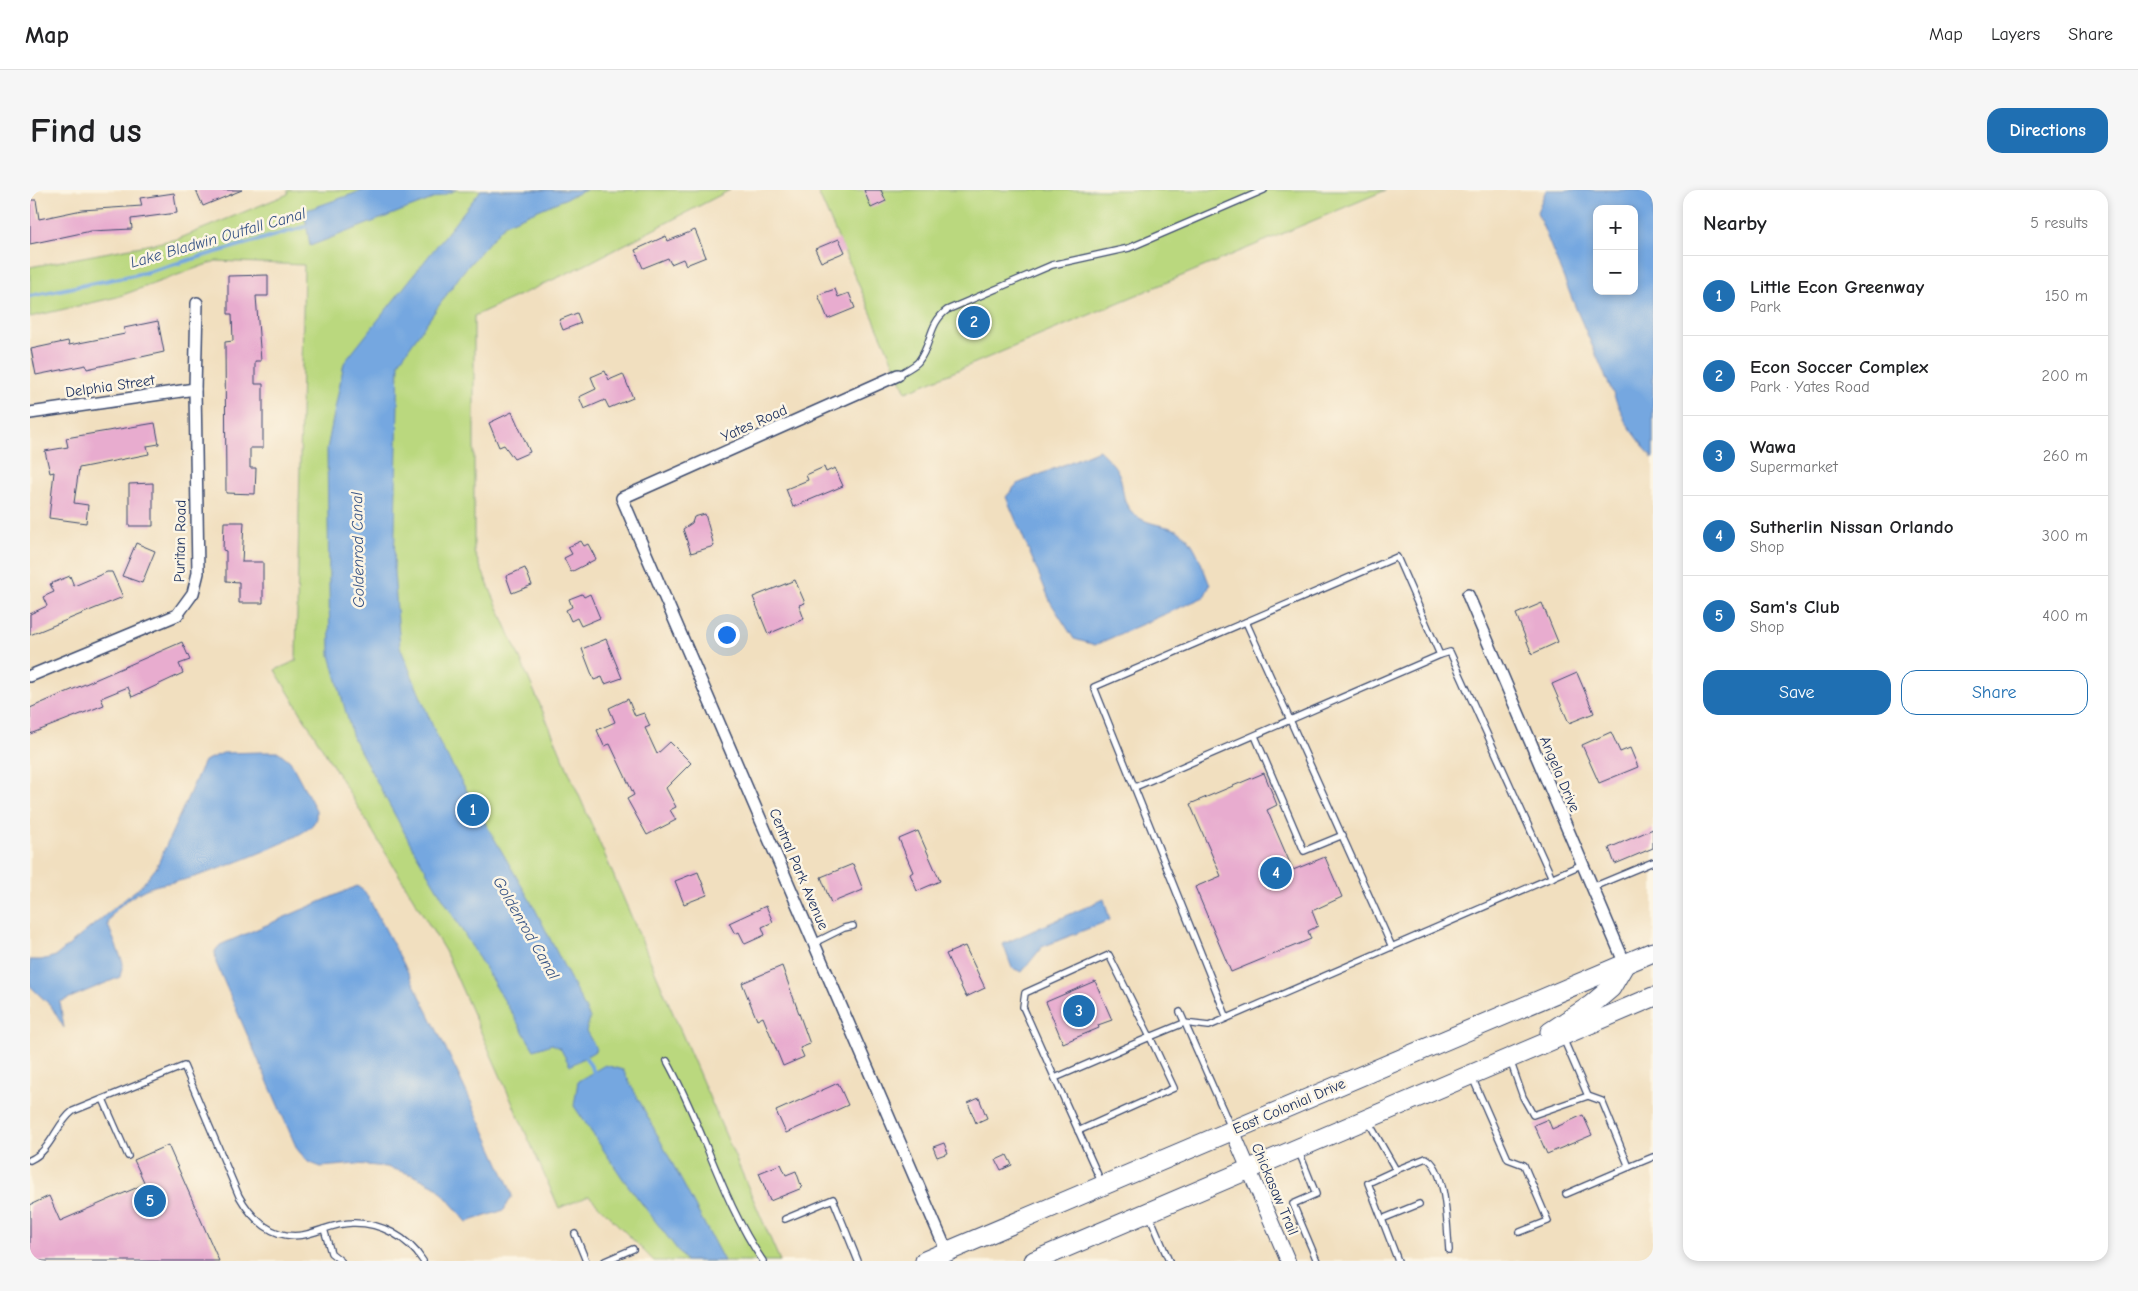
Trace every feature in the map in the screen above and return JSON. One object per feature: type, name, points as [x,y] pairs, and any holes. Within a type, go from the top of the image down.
[{"type":"highway","name":"East Colonial Drive","points":[[925,1261],[1653,952]]},
{"type":"highway","points":[[1509,1059],[1605,994],[1611,988],[1625,964]]},
{"type":"highway","points":[[1034,1261],[1061,1253],[1148,1212],[1653,998]]},
{"type":"street","name":"Puritan Road","points":[[30,676],[177,615],[193,593],[198,573],[195,389],[197,303]]},
{"type":"street","name":"Yates Road","points":[[622,498],[898,375]]},
{"type":"street","name":"Delphia Street","points":[[30,413],[195,389]]},
{"type":"street","name":"Central Park Avenue","points":[[622,498],[814,943],[939,1256]]},
{"type":"street","name":"Angela Drive","points":[[1468,595],[1625,964]]},
{"type":"street","name":"Chickasaw Trail","points":[[1232,1130],[1288,1261]]},
{"type":"lane","points":[[898,375],[918,362],[928,343],[936,318],[947,310],[1052,265],[1129,248],[1264,190]]},
{"type":"lane","points":[[1227,1018],[1094,686],[1396,557],[1440,655]]},
{"type":"lane","points":[[1246,622],[1292,720],[1392,947]]},
{"type":"lane","points":[[1135,788],[1450,652],[1552,878]]},
{"type":"lane","points":[[1255,736],[1304,851],[1342,834]]},
{"type":"lane","points":[[1593,887],[1653,862]]},
{"type":"lane","points":[[1055,1078],[1184,1023],[1209,1026],[1583,864]]},
{"type":"lane","points":[[814,943],[844,928],[853,926]]},
{"type":"lane","points":[[1078,1131],[1174,1088],[1109,954],[1024,993],[1023,1007],[1078,1131],[1103,1186]]},
{"type":"lane","points":[[1180,1012],[1232,1130]]},
{"type":"lane","points":[[1562,1036],[1588,1096]]},
{"type":"lane","points":[[1509,1059],[1523,1097],[1533,1115],[1588,1096],[1602,1101],[1629,1167]]},
{"type":"lane","points":[[667,1061],[681,1087],[738,1218],[762,1261]]},
{"type":"lane","points":[[30,1160],[48,1146],[64,1118],[73,1111],[184,1066],[239,1196],[249,1214],[261,1226],[282,1234],[301,1235],[351,1223],[376,1225],[398,1235],[416,1250],[423,1261]]},
{"type":"lane","points":[[1471,1075],[1508,1159],[1524,1165],[1548,1221],[1520,1232]]},
{"type":"lane","points":[[103,1099],[128,1156]]},
{"type":"lane","points":[[1368,1119],[1396,1170]]},
{"type":"lane","points":[[1297,1148],[1316,1194],[1293,1204],[1317,1261]]},
{"type":"lane","points":[[1566,1194],[1653,1157]]},
{"type":"lane","points":[[1398,1261],[1368,1183],[1426,1158],[1430,1160],[1437,1172],[1444,1195],[1449,1250]]},
{"type":"lane","points":[[785,1219],[833,1199],[858,1261]]},
{"type":"lane","points":[[1382,1220],[1419,1204]]},
{"type":"lane","points":[[1148,1212],[1169,1261]]},
{"type":"lane","points":[[324,1229],[331,1253],[341,1261]]},
{"type":"lane","points":[[575,1234],[586,1261]]},
{"type":"lane","points":[[605,1261],[633,1249]]},
{"type":"green space","points":[[288,190],[730,190],[585,265],[474,316],[474,552],[780,1261],[654,1261],[589,1196],[559,1208],[445,951],[275,670],[296,661],[304,265],[216,261],[117,297],[30,317],[30,267],[178,239],[288,194]]},
{"type":"green space","points":[[817,190],[1386,190],[906,392]]},
{"type":"water","points":[[364,190],[456,190],[310,246],[304,211]]},
{"type":"water","points":[[481,190],[586,190],[505,224],[462,273],[399,362],[394,572],[400,647],[441,746],[535,909],[590,1018],[586,1031],[597,1050],[570,1066],[560,1048],[552,1044],[534,1050],[415,852],[353,738],[330,655],[327,449],[344,363]]},
{"type":"water","points":[[1546,190],[1653,190],[1653,459],[1625,421],[1577,311],[1537,212]]},
{"type":"water","points":[[1099,450],[1117,470],[1128,508],[1141,519],[1181,532],[1193,545],[1210,585],[1204,597],[1095,645],[1074,639],[1051,603],[1006,497],[1017,484]]},
{"type":"water","points":[[279,752],[290,761],[316,810],[316,819],[313,824],[306,830],[274,847],[198,876],[151,887],[123,904],[113,914],[108,925],[123,963],[120,977],[60,1002],[64,1028],[51,1006],[30,986],[30,960],[41,960],[56,956],[142,885],[156,868],[204,761],[223,753]]},
{"type":"water","points":[[357,886],[365,892],[404,964],[458,1074],[509,1186],[512,1196],[504,1210],[467,1222],[437,1187],[413,1175],[387,1167],[356,1164],[321,1167],[308,1162],[297,1149],[216,963],[215,951],[220,945]]},
{"type":"water","points":[[1104,899],[1110,920],[1042,947],[1022,972],[1012,968],[1003,944]]},
{"type":"water","points":[[605,1065],[623,1070],[724,1261],[686,1261],[623,1179],[574,1106],[578,1081]]},
{"type":"building","points":[[196,190],[242,190],[203,206]]},
{"type":"building","points":[[864,190],[881,190],[886,201],[871,208]]},
{"type":"building","points":[[174,193],[177,213],[131,219],[132,229],[91,231],[30,244],[30,200],[36,200],[39,219],[82,210],[142,206],[140,198]]},
{"type":"building","points":[[695,230],[706,257],[686,265],[683,259],[671,264],[668,258],[643,268],[635,250],[666,236],[668,241]]},
{"type":"building","points":[[839,239],[845,252],[821,262],[815,249]]},
{"type":"building","points":[[268,275],[268,296],[256,296],[261,361],[255,361],[255,384],[263,384],[263,448],[250,448],[250,468],[256,468],[255,494],[226,493],[225,342],[233,341],[232,314],[228,314],[228,276]]},
{"type":"building","points":[[835,289],[838,297],[849,293],[855,308],[828,319],[818,295]]},
{"type":"building","points":[[577,313],[581,323],[563,330],[559,320]]},
{"type":"building","points":[[158,321],[164,352],[87,369],[86,365],[36,375],[31,349],[68,341],[69,345],[125,334],[124,328]]},
{"type":"building","points":[[605,371],[609,380],[623,374],[633,398],[609,408],[605,400],[584,409],[579,397],[596,389],[591,377]]},
{"type":"building","points":[[512,412],[530,452],[514,459],[504,445],[499,447],[489,423]]},
{"type":"building","points":[[155,423],[159,444],[147,446],[149,454],[79,468],[74,503],[88,505],[86,523],[49,518],[54,472],[50,473],[45,451],[68,447],[66,438]]},
{"type":"building","points":[[824,467],[826,472],[835,468],[843,486],[793,507],[786,489],[808,480],[806,475]]},
{"type":"building","points":[[153,483],[153,526],[129,526],[129,484]]},
{"type":"building","points":[[705,514],[714,546],[691,553],[683,529],[692,523],[694,517]]},
{"type":"building","points":[[224,522],[244,522],[242,562],[263,562],[263,603],[239,603],[239,582],[226,581],[226,551],[223,550]]},
{"type":"building","points":[[581,541],[584,546],[588,544],[596,559],[571,572],[564,558],[572,554],[568,547]]},
{"type":"building","points":[[136,543],[155,551],[142,583],[122,576]]},
{"type":"building","points":[[525,568],[532,585],[512,593],[506,576]]},
{"type":"building","points":[[107,572],[112,572],[123,597],[30,635],[30,614],[47,606],[43,597],[54,592],[50,584],[70,576],[74,586]]},
{"type":"building","points":[[795,580],[805,603],[799,605],[804,619],[768,634],[753,597]]},
{"type":"building","points":[[582,594],[584,597],[590,594],[600,618],[581,626],[577,618],[571,621],[566,610],[572,607],[569,599]]},
{"type":"building","points":[[1542,603],[1558,642],[1532,654],[1516,614]]},
{"type":"building","points":[[606,639],[622,678],[605,684],[602,677],[594,680],[582,649]]},
{"type":"building","points":[[182,642],[190,660],[179,664],[183,673],[132,697],[128,687],[101,698],[104,705],[30,734],[30,708]]},
{"type":"building","points":[[1577,673],[1594,713],[1569,723],[1552,684]]},
{"type":"building","points":[[628,699],[635,716],[644,713],[650,726],[645,728],[657,754],[670,742],[691,763],[666,788],[676,807],[670,810],[676,820],[647,835],[627,799],[634,795],[610,744],[604,746],[597,730],[615,722],[609,708]]},
{"type":"building","points":[[1611,732],[1620,752],[1630,748],[1638,767],[1599,783],[1582,745]]},
{"type":"building","points":[[1264,773],[1277,805],[1267,810],[1293,870],[1325,857],[1342,897],[1312,911],[1318,926],[1308,931],[1311,939],[1231,972],[1195,887],[1221,876],[1190,804]]},
{"type":"building","points":[[1653,829],[1653,848],[1615,864],[1609,848]]},
{"type":"building","points":[[918,831],[940,881],[917,891],[910,874],[913,872],[899,839]]},
{"type":"building","points":[[853,864],[863,890],[831,903],[821,877]]},
{"type":"building","points":[[698,872],[707,895],[684,904],[675,881]]},
{"type":"building","points":[[766,906],[773,922],[762,927],[765,935],[745,944],[739,932],[735,934],[729,923]]},
{"type":"building","points":[[965,946],[985,988],[966,997],[946,954]]},
{"type":"building","points":[[782,966],[810,1044],[800,1048],[804,1057],[783,1066],[763,1017],[757,1020],[742,983]]},
{"type":"building","points":[[1095,981],[1112,1020],[1098,1025],[1099,1028],[1063,1043],[1046,1002]]},
{"type":"building","points":[[838,1083],[848,1105],[786,1133],[776,1111]]},
{"type":"building","points":[[979,1098],[987,1118],[976,1123],[968,1103]]},
{"type":"building","points":[[1583,1115],[1592,1135],[1547,1154],[1534,1125],[1548,1119],[1552,1129]]},
{"type":"building","points":[[944,1143],[948,1153],[937,1157],[933,1147]]},
{"type":"building","points":[[168,1145],[219,1261],[30,1261],[30,1205],[49,1196],[60,1221],[145,1184],[134,1160]]},
{"type":"building","points":[[1007,1155],[1012,1165],[1001,1170],[996,1160]]},
{"type":"building","points":[[781,1164],[786,1175],[796,1171],[802,1188],[770,1201],[759,1173]]},
{"type":"waterway","name":"Lake Bladwin Outfall Canal","points":[[30,296],[144,273],[311,225]]},
{"type":"waterway","name":"Goldenrod Canal","points":[[583,1053],[596,1075]]},
{"type":"place","name":"Econ Soccer Complex","points":[[974,322]]},
{"type":"place","name":"Little Econ Greenway","points":[[473,810]]},
{"type":"place","name":"Sutherlin Nissan Orlando","points":[[1276,873]]},
{"type":"place","name":"Wawa","points":[[1079,1011]]},
{"type":"place","name":"Sam's Club","points":[[150,1201]]}]
